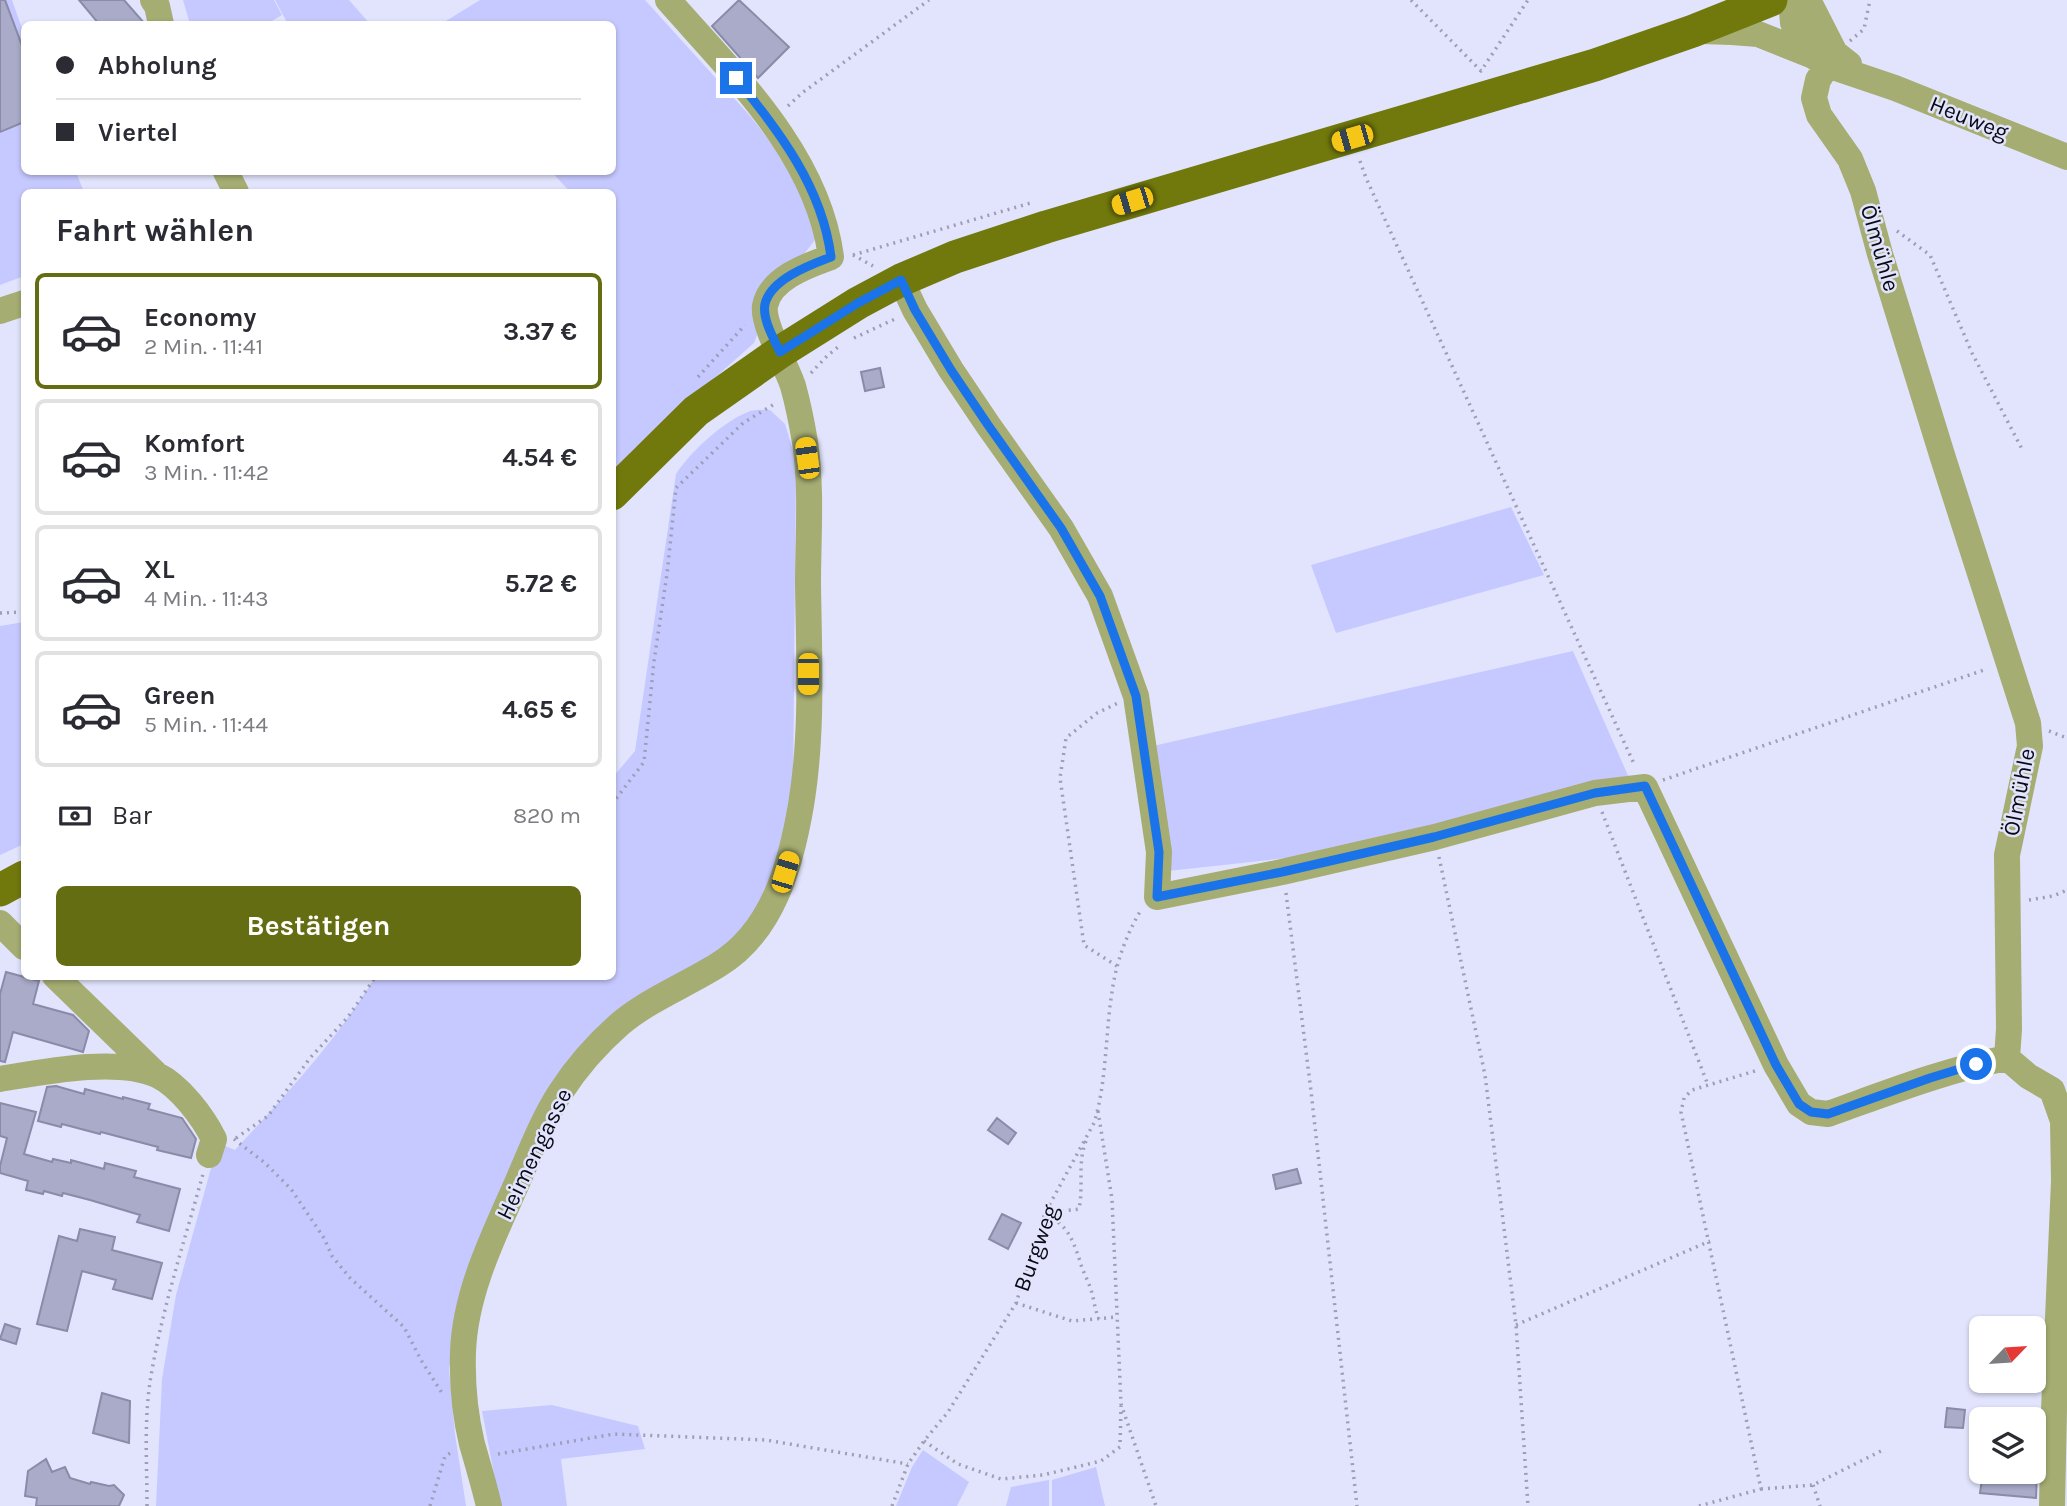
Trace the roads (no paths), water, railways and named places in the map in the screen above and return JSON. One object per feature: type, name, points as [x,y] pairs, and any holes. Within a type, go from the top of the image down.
[{"type":"main road","points":[[616,490],[696,411],[780,352],[858,303],[908,295],[955,257],[1045,227],[1595,65],[1771,0]]},
{"type":"main road","points":[[0,890],[21,879]]},
{"type":"street","points":[[153,0],[160,21]]},
{"type":"street","name":"Heimengasse","points":[[488,1506],[466,1408],[463,1358],[465,1326],[470,1304],[497,1229],[547,1117],[576,1071],[622,1022],[648,1004],[722,963],[736,952],[763,921],[783,877],[801,806],[808,718],[808,480],[804,436],[793,388],[765,314],[765,303],[773,289],[794,274],[831,257],[828,235],[812,190],[797,159],[776,128],[668,0]]},
{"type":"street","points":[[1791,0],[1793,23],[1825,58]]},
{"type":"street","points":[[1808,0],[1825,58]]},
{"type":"street","points":[[1693,31],[1759,34],[1825,58]]},
{"type":"street","name":"Heuweg","points":[[1825,58],[1870,80],[2067,157]]},
{"type":"street","name":"Ölmühle","points":[[1825,58],[1814,98],[1819,116],[1850,159],[1863,191],[1943,458],[2028,723],[2030,746],[2007,855],[2007,1058]]},
{"type":"street","points":[[908,295],[951,370],[1061,528],[1100,596],[1136,696],[1159,852],[1157,897],[1434,837],[1595,793],[1645,786],[1776,1065],[1799,1104],[1811,1112],[1828,1114],[1930,1078],[2007,1058],[2028,1076],[2052,1090],[2063,1121],[2064,1181],[2052,1506]]},
{"type":"street","points":[[0,311],[21,304]]},
{"type":"street","points":[[0,923],[21,944]]},
{"type":"street","points":[[59,980],[158,1076],[180,1092],[205,1122],[219,1145]]},
{"type":"street","points":[[0,1079],[62,1069],[127,1067],[158,1076]]}]
